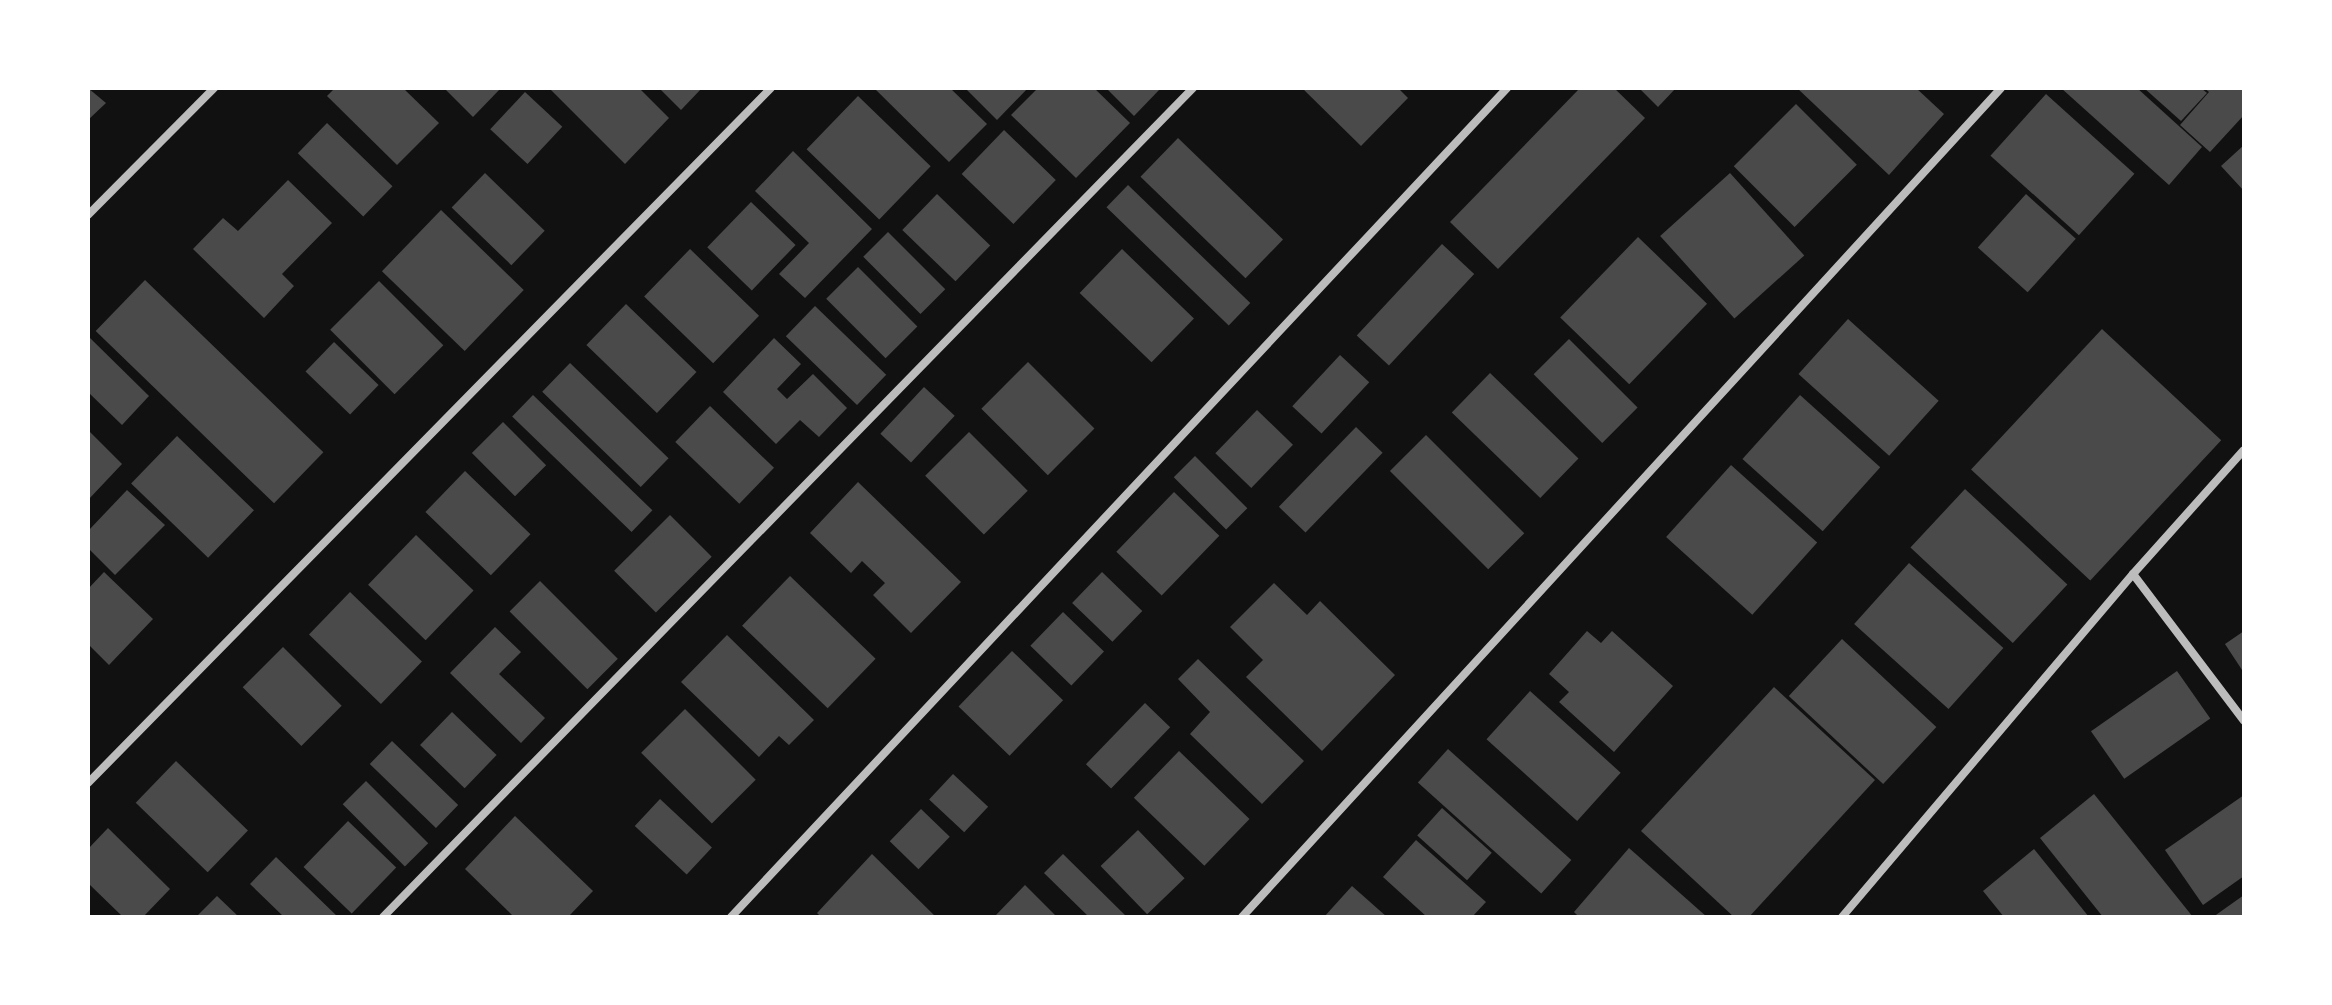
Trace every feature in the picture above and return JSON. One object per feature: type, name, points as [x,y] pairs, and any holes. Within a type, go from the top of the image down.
[{"type":"street","points":[[88,215],[214,88]]},
{"type":"street","points":[[88,783],[771,88]]},
{"type":"street","points":[[383,917],[1193,88]]},
{"type":"street","points":[[731,917],[1507,88]]},
{"type":"street","points":[[1242,917],[2001,88]]},
{"type":"street","points":[[1842,917],[2133,574],[2244,450]]},
{"type":"street","points":[[2133,574],[2244,721]]},
{"type":"building","points":[[88,88],[106,103],[88,120]]},
{"type":"building","points":[[335,88],[403,88],[439,123],[397,165],[327,96]]},
{"type":"building","points":[[444,88],[501,88],[473,117]]},
{"type":"building","points":[[549,88],[639,88],[669,118],[625,164]]},
{"type":"building","points":[[659,88],[702,88],[681,110]]},
{"type":"building","points":[[874,88],[950,88],[987,124],[949,162]]},
{"type":"building","points":[[965,88],[1028,88],[997,120]]},
{"type":"building","points":[[1038,88],[1094,88],[1130,123],[1076,178],[1011,115]]},
{"type":"building","points":[[1106,88],[1161,88],[1134,116]]},
{"type":"building","points":[[1302,88],[1398,88],[1408,98],[1361,146]]},
{"type":"building","points":[[1580,88],[1614,88],[1645,118],[1498,269],[1450,222]]},
{"type":"building","points":[[1639,88],[1676,88],[1658,107]]},
{"type":"building","points":[[1797,88],[1916,88],[1944,114],[1889,175]]},
{"type":"building","points":[[2061,88],[2137,88],[2202,147],[2169,185]]},
{"type":"building","points":[[2144,88],[2201,88],[2207,93],[2181,121]]},
{"type":"building","points":[[2204,88],[2244,88],[2244,115],[2210,152],[2180,125],[2209,92]]},
{"type":"building","points":[[525,92],[562,127],[528,164],[490,129]]},
{"type":"building","points":[[2046,94],[2134,174],[2079,235],[1990,156]]},
{"type":"building","points":[[858,96],[931,166],[879,219],[807,149]]},
{"type":"building","points":[[1796,104],[1857,165],[1795,227],[1734,166]]},
{"type":"building","points":[[327,123],[392,186],[363,216],[298,153]]},
{"type":"building","points":[[1004,130],[1056,180],[1013,224],[962,174]]},
{"type":"building","points":[[1178,138],[1283,239],[1246,278],[1140,177]]},
{"type":"building","points":[[2244,145],[2244,191],[2221,166]]},
{"type":"building","points":[[793,151],[872,229],[805,298],[779,274],[809,243],[755,191]]},
{"type":"building","points":[[485,173],[545,231],[511,265],[452,208]]},
{"type":"building","points":[[1730,173],[1804,255],[1734,318],[1660,236]]},
{"type":"building","points":[[288,180],[332,223],[282,274],[294,286],[264,318],[193,249],[223,218],[238,231]]},
{"type":"building","points":[[1128,185],[1250,303],[1229,325],[1106,207]]},
{"type":"building","points":[[937,194],[990,245],[955,281],[902,230]]},
{"type":"building","points":[[2026,194],[2076,239],[2028,292],[1978,248]]},
{"type":"building","points":[[751,202],[796,245],[752,290],[707,247]]},
{"type":"building","points":[[441,210],[524,290],[465,351],[382,271]]},
{"type":"building","points":[[888,232],[945,289],[921,314],[863,257]]},
{"type":"building","points":[[1638,237],[1707,304],[1629,384],[1560,318]]},
{"type":"building","points":[[1442,244],[1474,274],[1389,365],[1357,335]]},
{"type":"building","points":[[690,249],[759,316],[713,363],[644,296]]},
{"type":"building","points":[[1122,249],[1194,318],[1152,362],[1080,293]]},
{"type":"building","points":[[858,267],[917,326],[886,358],[826,299]]},
{"type":"building","points":[[145,280],[323,452],[274,503],[96,331]]},
{"type":"building","points":[[379,281],[443,345],[395,394],[330,330]]},
{"type":"building","points":[[626,304],[696,372],[657,413],[586,345]]},
{"type":"building","points":[[815,306],[886,375],[857,405],[786,336]]},
{"type":"building","points":[[1848,319],[1939,401],[1889,456],[1798,374]]},
{"type":"building","points":[[2102,329],[2221,440],[2090,581],[1971,469]]},
{"type":"building","points":[[88,336],[149,396],[122,425],[88,392]]},
{"type":"building","points":[[774,338],[801,364],[777,389],[787,399],[813,374],[847,408],[819,437],[800,420],[776,444],[723,392]]},
{"type":"building","points":[[1569,339],[1638,408],[1602,443],[1534,374]]},
{"type":"building","points":[[334,342],[379,385],[350,415],[306,371]]},
{"type":"building","points":[[1340,355],[1369,382],[1322,433],[1292,406]]},
{"type":"building","points":[[1028,362],[1094,428],[1048,475],[981,409]]},
{"type":"building","points":[[570,363],[669,458],[641,487],[542,392]]},
{"type":"building","points":[[1490,373],[1578,458],[1540,498],[1452,413]]},
{"type":"building","points":[[924,387],[955,416],[911,462],[880,434]]},
{"type":"building","points":[[533,395],[652,510],[632,532],[512,417]]},
{"type":"building","points":[[1800,395],[1880,467],[1823,531],[1742,459]]},
{"type":"building","points":[[710,406],[774,468],[739,504],[675,442]]},
{"type":"building","points":[[1257,410],[1293,445],[1251,488],[1215,453]]},
{"type":"building","points":[[503,422],[546,465],[515,496],[472,453]]},
{"type":"building","points":[[1356,427],[1383,453],[1306,533],[1279,507]]},
{"type":"building","points":[[88,430],[122,464],[88,500]]},
{"type":"building","points":[[969,432],[1028,491],[984,535],[925,476]]},
{"type":"building","points":[[1426,435],[1524,533],[1488,569],[1390,471]]},
{"type":"building","points":[[177,436],[254,510],[208,558],[131,483]]},
{"type":"building","points":[[1195,456],[1247,508],[1226,530],[1174,477]]},
{"type":"building","points":[[1731,465],[1817,543],[1752,615],[1666,537]]},
{"type":"building","points":[[465,471],[530,534],[491,575],[425,512]]},
{"type":"building","points":[[858,482],[961,582],[911,633],[873,595],[885,583],[862,561],[851,573],[810,533]]},
{"type":"building","points":[[1965,489],[2067,584],[2013,643],[1910,548]]},
{"type":"building","points":[[127,490],[165,525],[115,575],[88,548],[88,531]]},
{"type":"building","points":[[1174,492],[1219,536],[1162,595],[1116,552]]},
{"type":"building","points":[[670,515],[712,557],[656,613],[614,571]]},
{"type":"building","points":[[416,535],[474,591],[426,640],[368,585]]},
{"type":"building","points":[[1909,563],[2003,648],[1949,709],[1854,624]]},
{"type":"building","points":[[104,572],[153,619],[109,665],[88,644],[88,589]]},
{"type":"building","points":[[1102,572],[1142,611],[1112,642],[1072,603]]},
{"type":"building","points":[[790,576],[876,659],[828,708],[742,626]]},
{"type":"building","points":[[540,581],[618,659],[587,689],[510,611]]},
{"type":"building","points":[[1274,583],[1307,615],[1320,601],[1395,675],[1322,751],[1246,677],[1263,660],[1230,627]]},
{"type":"building","points":[[350,592],[422,661],[381,704],[309,634]]},
{"type":"building","points":[[1063,612],[1104,652],[1071,685],[1030,646]]},
{"type":"building","points":[[495,627],[521,652],[499,674],[545,718],[521,743],[450,673]]},
{"type":"building","points":[[1587,631],[1601,643],[1612,631],[1673,686],[1614,752],[1559,702],[1569,692],[1549,674]]},
{"type":"building","points":[[2244,631],[2244,673],[2225,644]]},
{"type":"building","points":[[727,635],[814,720],[789,745],[779,736],[759,757],[681,682]]},
{"type":"building","points":[[1842,639],[1936,727],[1883,784],[1789,696]]},
{"type":"building","points":[[283,647],[342,706],[301,746],[243,687]]},
{"type":"building","points":[[1012,651],[1063,700],[1010,756],[959,706]]},
{"type":"building","points":[[1198,659],[1304,761],[1262,804],[1190,734],[1210,712],[1178,679]]},
{"type":"building","points":[[2177,671],[2210,719],[2124,779],[2091,731]]},
{"type":"building","points":[[1774,687],[1875,780],[1749,917],[1734,917],[1641,831]]},
{"type":"building","points":[[1530,691],[1621,773],[1577,821],[1487,739]]},
{"type":"building","points":[[1145,703],[1170,727],[1111,788],[1086,764]]},
{"type":"building","points":[[685,709],[756,780],[712,824],[641,753]]},
{"type":"building","points":[[452,712],[497,755],[465,788],[420,745]]},
{"type":"building","points":[[392,741],[458,805],[436,828],[370,764]]},
{"type":"building","points":[[1448,749],[1571,860],[1541,894],[1418,782]]},
{"type":"building","points":[[1179,751],[1249,819],[1204,866],[1134,798]]},
{"type":"building","points":[[176,761],[248,830],[208,872],[136,803]]},
{"type":"building","points":[[953,774],[988,807],[964,832],[929,800]]},
{"type":"building","points":[[366,781],[428,843],[405,867],[343,804]]},
{"type":"building","points":[[2094,794],[2193,917],[2103,917],[2040,838]]},
{"type":"building","points":[[2244,795],[2244,876],[2203,905],[2165,850]]},
{"type":"building","points":[[660,799],[712,847],[687,874],[635,826]]},
{"type":"building","points":[[1442,808],[1492,853],[1467,880],[1417,835]]},
{"type":"building","points":[[921,809],[950,837],[919,869],[890,841]]},
{"type":"building","points":[[515,816],[593,891],[568,917],[514,917],[465,869]]},
{"type":"building","points":[[348,821],[396,868],[352,914],[304,867]]},
{"type":"building","points":[[108,828],[170,889],[143,917],[123,917],[88,883],[88,849]]},
{"type":"building","points":[[1138,830],[1185,878],[1147,914],[1101,866]]},
{"type":"building","points":[[1416,840],[1486,902],[1472,917],[1427,917],[1383,877]]},
{"type":"building","points":[[1629,848],[1707,917],[1579,917],[1574,912]]},
{"type":"building","points":[[2034,849],[2089,917],[2004,917],[1983,891]]},
{"type":"building","points":[[872,854],[936,917],[821,917],[817,913]]},
{"type":"building","points":[[1063,854],[1127,917],[1089,917],[1044,873]]},
{"type":"building","points":[[276,857],[338,917],[284,917],[250,884]]},
{"type":"building","points":[[1025,885],[1057,917],[994,917]]},
{"type":"building","points":[[1352,886],[1387,917],[1324,917]]},
{"type":"building","points":[[2244,895],[2244,917],[2213,917]]},
{"type":"building","points":[[217,896],[239,917],[196,917]]}]
